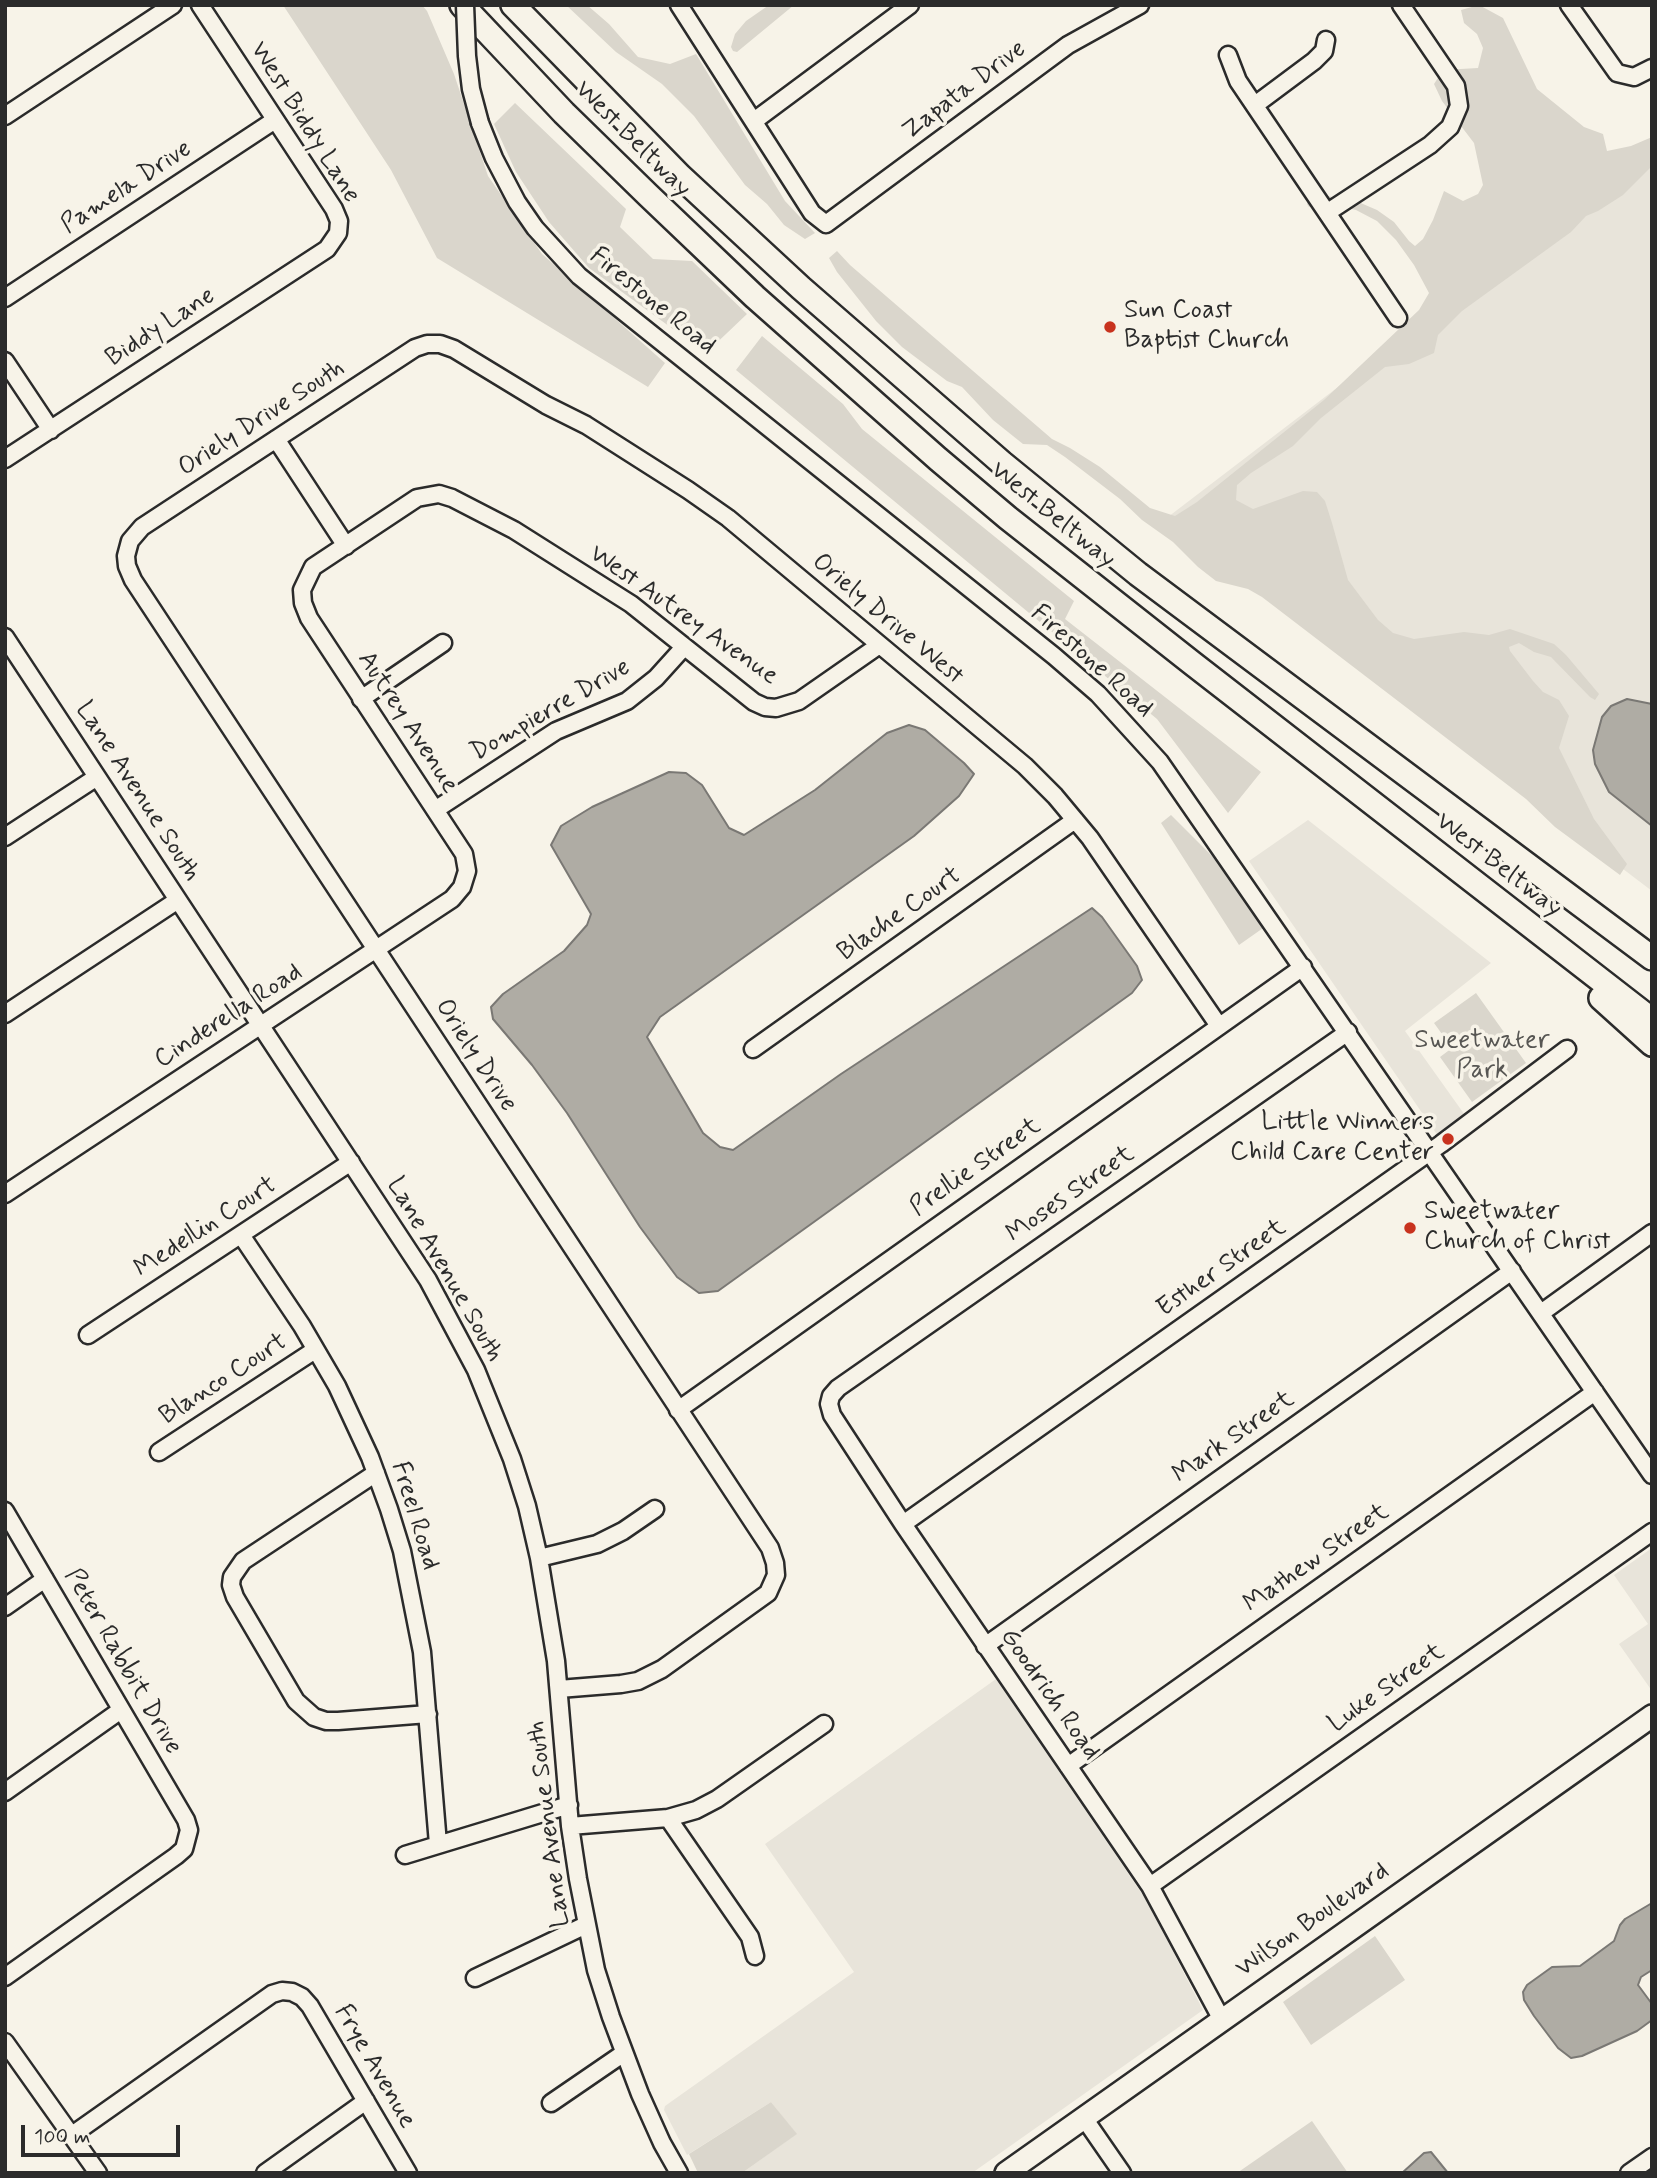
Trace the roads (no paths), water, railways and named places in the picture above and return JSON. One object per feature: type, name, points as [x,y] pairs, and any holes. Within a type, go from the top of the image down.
[{"type":"highway","name":"West Beltway","points":[[463,5],[564,113],[648,195],[765,306],[938,459],[1009,519],[1192,663],[1652,1020]]},
{"type":"highway","name":"West Beltway","points":[[513,5],[680,176],[851,333],[1002,463],[1138,573],[1652,958]]},
{"type":"highway","points":[[1575,962],[1585,984],[1652,1044]]},
{"type":"main road","name":"Wilson Boulevard","points":[[1006,2173],[1652,1716]]},
{"type":"street","points":[[5,116],[173,5]]},
{"type":"street","name":"West Biddy Lane","points":[[200,5],[334,209],[339,221],[338,233]]},
{"type":"street","name":"Firestone Road","points":[[463,5],[470,78],[480,123],[494,158],[517,202],[550,246],[579,276],[1054,656],[1124,721],[1187,798],[1651,1473]]},
{"type":"street","points":[[679,5],[754,121],[910,5]]},
{"type":"street","name":"Zapata Drive","points":[[754,121],[812,213],[825,225],[1068,44],[1140,5]]},
{"type":"street","points":[[1328,212],[1430,145],[1450,127],[1460,106],[1455,86],[1401,5]]},
{"type":"street","points":[[1569,5],[1617,73],[1627,76],[1640,75],[1652,68]]},
{"type":"street","points":[[1255,105],[1314,61],[1324,51],[1326,40]]},
{"type":"street","points":[[1228,55],[1238,80],[1398,318]]},
{"type":"street","name":"Pamela Drive","points":[[5,298],[275,120]]},
{"type":"street","name":"Biddy Lane","points":[[5,459],[327,249],[338,233]]},
{"type":"street","name":"Oriely Drive South","points":[[126,556],[130,541],[142,527],[415,348],[440,344]]},
{"type":"street","name":"Oriely Drive West","points":[[440,344],[454,349],[546,405],[586,425],[688,490],[728,519],[1025,766],[1075,820],[1121,882],[1219,1026]]},
{"type":"street","points":[[5,361],[51,430]]},
{"type":"street","points":[[276,439],[346,546]]},
{"type":"street","name":"West Autrey Avenue","points":[[346,546],[417,498],[439,494],[452,498],[514,530],[631,604],[754,702],[776,708],[799,701],[878,646]]},
{"type":"street","name":"Autrey Avenue","points":[[346,546],[313,567],[302,590],[303,603],[309,618],[464,855],[467,871]]},
{"type":"street","name":"Oriely Drive","points":[[126,556],[133,580],[770,1548],[776,1575],[773,1584],[759,1601],[650,1676],[621,1684],[559,1689]]},
{"type":"street","name":"Lane Avenue South","points":[[5,636],[10,655],[97,777],[428,1280],[476,1370],[512,1459],[527,1506],[539,1558],[559,1689],[570,1826],[596,1970],[624,2053],[662,2143],[679,2173]]},
{"type":"street","points":[[361,699],[443,643]]},
{"type":"street","name":"Dompierre Drive","points":[[435,810],[556,731],[627,701],[656,678],[684,647]]},
{"type":"street","points":[[5,837],[97,777]]},
{"type":"street","name":"Blache Court","points":[[753,1049],[1075,820]]},
{"type":"street","name":"Cinderella Road","points":[[5,1194],[452,899],[462,887],[467,871]]},
{"type":"street","points":[[5,1014],[178,900]]},
{"type":"street","name":"Prellie Street","points":[[678,1410],[1303,967]]},
{"type":"street","name":"Moses Street","points":[[830,1404],[831,1396],[838,1388],[1348,1032]]},
{"type":"street","name":"Esther Street","points":[[903,1524],[1430,1152],[1567,1049]]},
{"type":"street","name":"Medellin Court","points":[[88,1335],[352,1162]]},
{"type":"street","points":[[1541,1313],[1652,1233]]},
{"type":"street","name":"Freel Road","points":[[241,1235],[315,1350],[354,1422],[376,1473],[402,1551],[422,1651],[438,1844]]},
{"type":"street","name":"Mark Street","points":[[985,1646],[1512,1271]]},
{"type":"street","name":"Blanco Court","points":[[159,1452],[315,1350]]},
{"type":"street","name":"Mathew Street","points":[[1068,1766],[1595,1392]]},
{"type":"street","name":"Goodrich Road","points":[[830,1404],[832,1415],[903,1524],[1150,1886],[1222,2020]]},
{"type":"street","points":[[376,1473],[243,1561],[232,1577],[235,1597],[296,1701],[314,1717],[338,1721],[428,1714]]},
{"type":"street","points":[[539,1558],[597,1544],[623,1531],[655,1509]]},
{"type":"street","name":"Peter Rabbit Drive","points":[[5,1511],[186,1820],[188,1839],[184,1849],[176,1856],[5,1977]]},
{"type":"street","name":"Luke Street","points":[[1150,1886],[1652,1532]]},
{"type":"street","points":[[5,1607],[45,1579]]},
{"type":"street","points":[[5,1792],[121,1710]]},
{"type":"street","points":[[570,1826],[668,1818],[707,1805],[824,1724]]},
{"type":"street","points":[[405,1854],[569,1805]]},
{"type":"street","points":[[668,1818],[750,1937],[755,1956]]},
{"type":"street","points":[[475,1978],[586,1925]]},
{"type":"street","name":"Frye Avenue","points":[[72,2135],[272,1994],[292,1992],[302,1997],[310,2006],[408,2173]]},
{"type":"street","points":[[5,2042],[98,2173]]},
{"type":"street","points":[[551,2103],[624,2053]]},
{"type":"street","points":[[265,2173],[366,2101]]},
{"type":"street","points":[[1084,2118],[1122,2173]]},
{"type":"street","points":[[1629,2173],[1652,2157]]},
{"type":"place","name":"Sun Coast Baptist Church","points":[[1110,327]]},
{"type":"place","name":"Little Winners Child Care Center","points":[[1448,1139]]},
{"type":"place","name":"Sweetwater Church of Christ","points":[[1410,1228]]},
{"type":"park label","name":"Sweetwater Park","points":[[1482,1057]]}]
